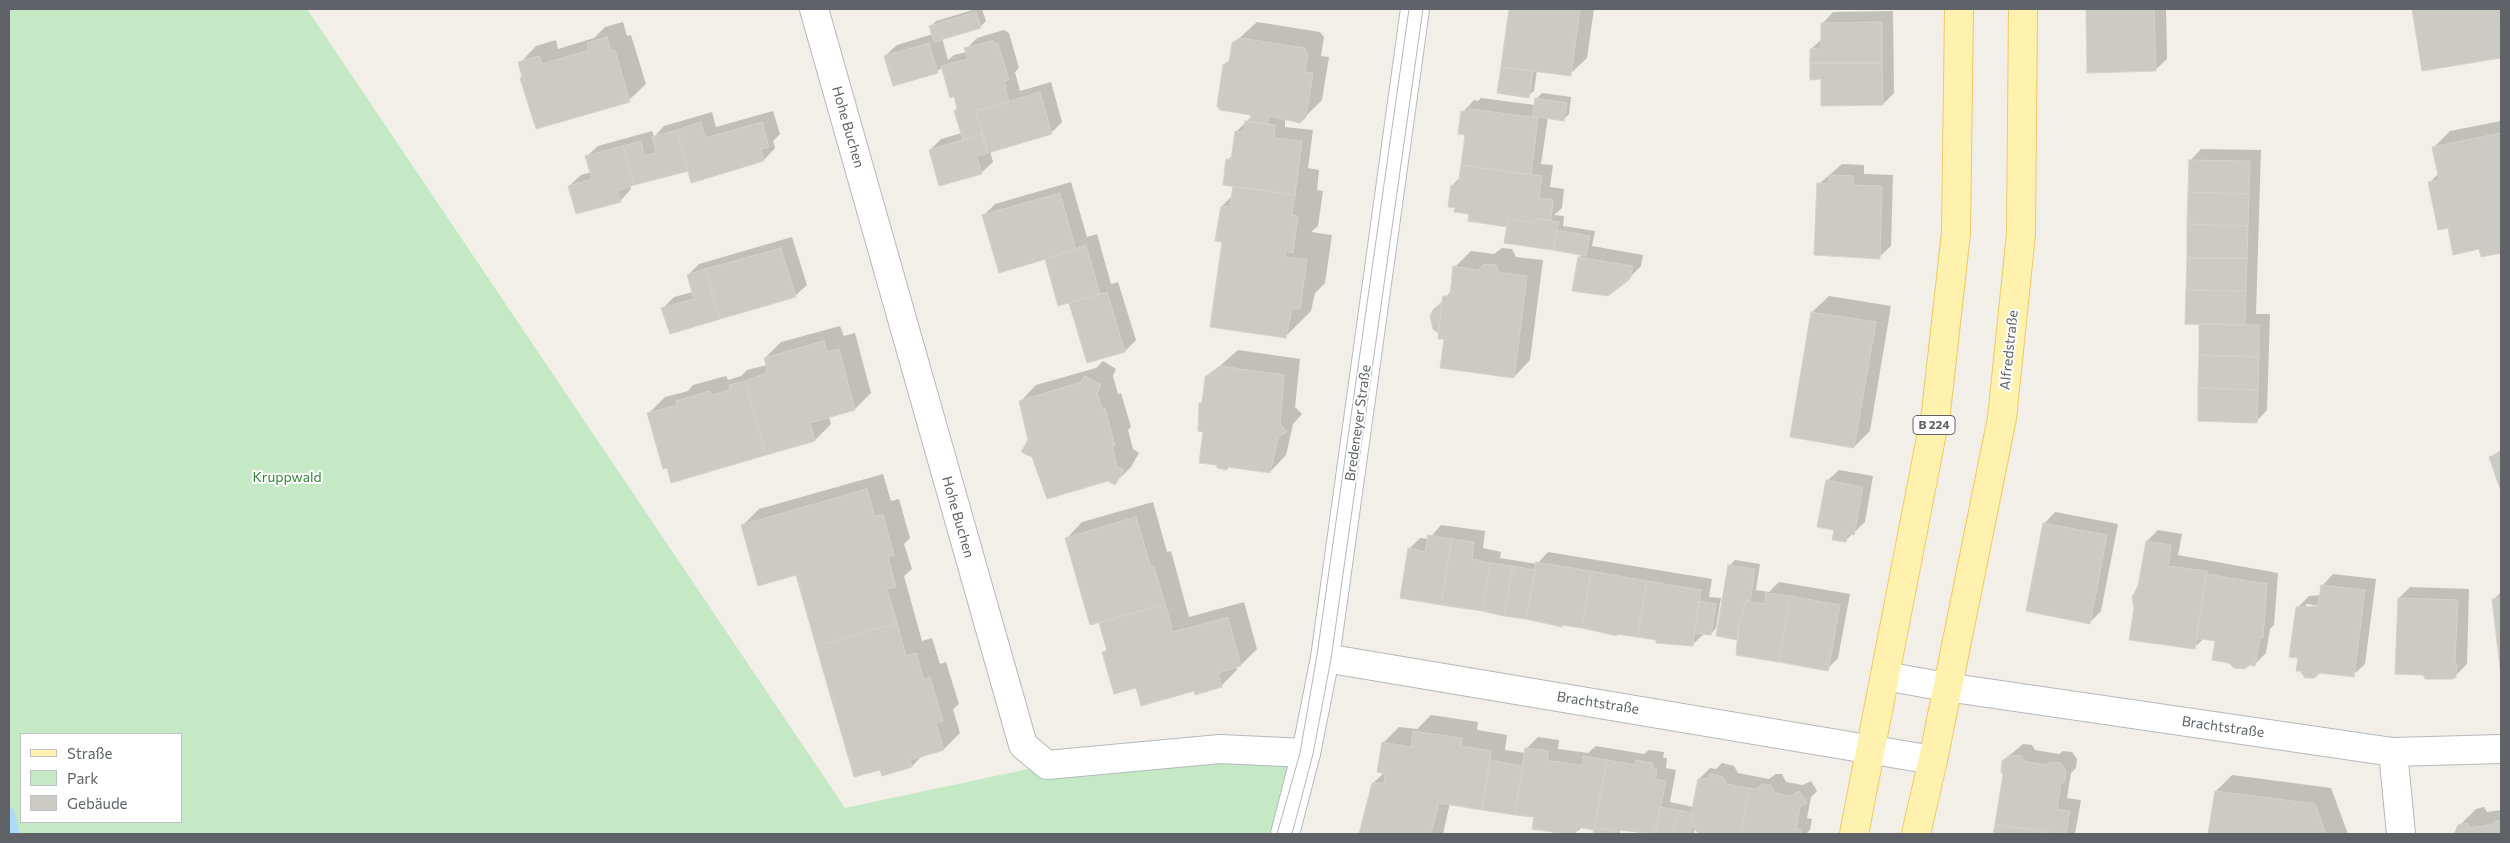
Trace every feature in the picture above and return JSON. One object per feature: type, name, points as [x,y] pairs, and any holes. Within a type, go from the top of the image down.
[{"type":"main road","name":"B 224","points":[[1854,834],[1936,412],[1956,233],[1959,9]]},
{"type":"main road","name":"Alfredstraße","points":[[1916,834],[1933,760],[1946,687],[2002,418],[2021,234],[2023,9]]},
{"type":"street","name":"Hohe Buchen","points":[[814,9],[1023,745],[1047,765],[1220,749],[1306,753]]},
{"type":"street","name":"Bredeneyer Straße","points":[[1285,834],[1306,753],[1325,658],[1415,9]]},
{"type":"street","name":"Brachtstraße","points":[[1325,658],[1872,749]]},
{"type":"street","points":[[1885,676],[1946,687]]},
{"type":"street","name":"Brachtstraße","points":[[1946,687],[2393,752],[2501,749]]},
{"type":"street","points":[[1872,749],[1933,760]]},
{"type":"street","points":[[2393,752],[2401,834]]},
{"type":"green space","name":"Kruppwald","points":[[9,9],[307,9],[845,808],[1047,765],[1308,754],[1289,834],[9,834]]},
{"type":"building","points":[[1509,9],[1580,9],[1571,76],[1501,67]]},
{"type":"building","points":[[2086,9],[2154,9],[2156,71],[2087,73]]},
{"type":"building","points":[[2412,9],[2500,9],[2501,58],[2422,71]]},
{"type":"building","points":[[976,12],[981,28],[934,42],[929,26]]},
{"type":"building","points":[[1882,22],[1882,63],[1810,63],[1810,49],[1821,48],[1821,23]]},
{"type":"building","points":[[607,37],[611,51],[615,50],[630,102],[536,129],[520,78],[522,77],[518,62],[539,56],[542,64],[589,50],[587,43]]},
{"type":"building","points":[[1240,38],[1304,48],[1308,54],[1305,72],[1313,73],[1306,117],[1300,123],[1269,116],[1267,124],[1250,122],[1251,115],[1220,110],[1217,106],[1223,65],[1229,61],[1232,43]]},
{"type":"building","points":[[992,41],[998,44],[1009,80],[1004,81],[1009,102],[976,111],[982,134],[963,140],[954,111],[957,109],[954,96],[950,98],[941,66],[968,59],[964,48]]},
{"type":"building","points":[[929,43],[938,73],[893,86],[884,56]]},
{"type":"building","points":[[1810,63],[1882,63],[1883,105],[1821,106],[1821,79],[1810,80]]},
{"type":"building","points":[[1501,67],[1533,71],[1529,98],[1497,93]]},
{"type":"building","points":[[1040,92],[1052,134],[988,153],[976,111]]},
{"type":"building","points":[[1535,98],[1567,103],[1564,121],[1532,116]]},
{"type":"building","points":[[1469,109],[1538,118],[1531,175],[1461,165],[1465,135],[1458,134],[1461,111],[1468,112]]},
{"type":"building","points":[[1245,121],[1275,125],[1274,138],[1302,141],[1295,195],[1223,185],[1226,159],[1231,160],[1235,131],[1244,132]]},
{"type":"building","points":[[701,122],[705,138],[762,122],[769,147],[761,149],[764,161],[691,183],[677,130]]},
{"type":"building","points":[[677,130],[688,171],[634,185],[623,146],[641,141],[644,156],[656,153],[652,137]]},
{"type":"building","points":[[2501,133],[2501,253],[2481,257],[2479,249],[2453,255],[2448,228],[2438,230],[2428,182],[2439,180],[2432,147]]},
{"type":"building","points":[[982,134],[988,153],[977,156],[982,174],[939,186],[929,150]]},
{"type":"building","points":[[623,146],[634,185],[617,191],[621,202],[576,214],[568,186],[592,179],[585,156]]},
{"type":"building","points":[[2189,160],[2250,161],[2249,194],[2188,192]]},
{"type":"building","points":[[1461,165],[1542,176],[1539,198],[1553,200],[1551,220],[1536,219],[1535,223],[1508,219],[1507,227],[1468,221],[1469,214],[1454,212],[1455,208],[1448,207],[1451,185],[1458,186]]},
{"type":"building","points":[[1829,175],[1853,176],[1853,185],[1882,186],[1880,259],[1814,255],[1817,183],[1829,184]]},
{"type":"building","points":[[1233,186],[1295,195],[1292,215],[1298,216],[1293,253],[1286,251],[1285,257],[1307,260],[1300,309],[1292,308],[1286,338],[1210,327],[1222,242],[1215,241],[1221,206],[1230,207]]},
{"type":"building","points":[[2188,192],[2249,194],[2248,226],[2187,224]]},
{"type":"building","points":[[1060,193],[1076,250],[999,273],[982,215]]},
{"type":"building","points":[[1508,219],[1535,223],[1536,219],[1559,222],[1553,250],[1504,243]]},
{"type":"building","points":[[2187,224],[2248,226],[2247,258],[2187,258]]},
{"type":"building","points":[[1556,230],[1590,236],[1586,256],[1553,250]]},
{"type":"building","points":[[1086,245],[1100,294],[1058,306],[1045,259]]},
{"type":"building","points":[[781,248],[796,297],[720,319],[705,269]]},
{"type":"building","points":[[1578,257],[1633,266],[1630,279],[1608,296],[1572,291]]},
{"type":"building","points":[[2187,258],[2247,258],[2246,291],[2186,290]]},
{"type":"building","points":[[1485,264],[1496,265],[1499,272],[1527,276],[1514,378],[1440,368],[1444,339],[1438,339],[1442,302],[1443,296],[1450,296],[1453,266],[1477,270]]},
{"type":"building","points":[[705,269],[720,319],[670,334],[661,308],[694,299],[687,275]]},
{"type":"building","points":[[2186,290],[2246,291],[2245,325],[2185,324]]},
{"type":"building","points":[[1107,292],[1125,352],[1087,363],[1069,303]]},
{"type":"building","points":[[1442,302],[1438,333],[1433,329],[1430,316],[1433,310]]},
{"type":"building","points":[[1811,312],[1876,322],[1854,448],[1790,437]]},
{"type":"building","points":[[2199,324],[2259,325],[2259,357],[2199,355]]},
{"type":"building","points":[[824,341],[827,352],[839,349],[855,410],[810,423],[815,441],[766,455],[745,381],[764,374],[767,369],[764,358]]},
{"type":"building","points":[[2199,355],[2259,357],[2258,390],[2198,388]]},
{"type":"building","points":[[1220,366],[1284,375],[1280,424],[1287,431],[1278,438],[1270,473],[1228,467],[1227,470],[1217,468],[1217,465],[1199,463],[1203,432],[1198,431],[1199,403],[1202,403],[1205,377]]},
{"type":"building","points":[[1085,376],[1101,385],[1097,393],[1102,409],[1105,408],[1115,445],[1112,446],[1117,466],[1124,470],[1115,485],[1108,481],[1047,499],[1032,457],[1021,452],[1028,440],[1019,401],[1081,382]]},
{"type":"building","points":[[745,381],[766,455],[671,483],[667,468],[663,469],[647,413],[677,405],[676,401],[710,391],[712,395],[730,390],[729,385]]},
{"type":"building","points":[[2198,388],[2258,390],[2257,423],[2198,421]]},
{"type":"building","points":[[2501,452],[2501,488],[2500,489],[2489,457]]},
{"type":"building","points":[[1826,480],[1863,487],[1854,535],[1847,533],[1846,542],[1832,540],[1834,530],[1817,527]]},
{"type":"building","points":[[867,489],[875,516],[883,515],[894,555],[888,557],[896,587],[887,589],[897,623],[816,646],[796,575],[758,586],[741,525]]},
{"type":"building","points":[[1136,517],[1151,567],[1154,566],[1165,604],[1090,625],[1065,538]]},
{"type":"building","points":[[2043,523],[2107,535],[2090,624],[2026,611]]},
{"type":"building","points":[[1428,535],[1452,539],[1441,605],[1400,598],[1408,548],[1425,552]]},
{"type":"building","points":[[1452,539],[1474,542],[1472,559],[1491,563],[1482,611],[1441,605]]},
{"type":"building","points":[[2146,541],[2171,545],[2168,566],[2207,571],[2195,649],[2129,640],[2134,608],[2132,597],[2138,586]]},
{"type":"building","points":[[1536,562],[1591,571],[1582,628],[1562,625],[1562,627],[1526,619]]},
{"type":"building","points":[[1491,563],[1513,566],[1504,616],[1482,611]]},
{"type":"building","points":[[1728,565],[1755,569],[1750,601],[1745,601],[1741,620],[1739,620],[1738,640],[1716,636]]},
{"type":"building","points":[[1513,566],[1535,570],[1526,619],[1504,616]]},
{"type":"building","points":[[1591,571],[1647,581],[1637,637],[1617,634],[1617,636],[1582,628]]},
{"type":"building","points":[[2206,574],[2267,584],[2263,638],[2260,637],[2255,666],[2250,665],[2244,669],[2234,668],[2229,663],[2212,660],[2215,641],[2196,638]]},
{"type":"building","points":[[1647,581],[1701,590],[1693,646],[1656,643],[1656,640],[1637,637]]},
{"type":"building","points":[[2321,585],[2365,590],[2354,677],[2320,673],[2314,678],[2305,678],[2300,671],[2296,671],[2298,658],[2289,657],[2296,607],[2318,606]]},
{"type":"building","points":[[1766,593],[1790,596],[1779,662],[1736,655],[1739,620],[1741,620],[1745,601],[1765,604]]},
{"type":"building","points":[[1790,596],[1840,605],[1828,671],[1779,662]]},
{"type":"building","points":[[2398,598],[2458,600],[2456,677],[2453,679],[2425,679],[2423,675],[2395,674]]},
{"type":"building","points":[[2501,598],[2501,677],[2492,599]]},
{"type":"building","points":[[1699,601],[1716,604],[1711,635],[1694,633]]},
{"type":"building","points":[[1165,604],[1173,632],[1228,617],[1241,666],[1218,673],[1222,687],[1195,695],[1194,691],[1141,706],[1136,688],[1114,694],[1102,652],[1107,651],[1099,623]]},
{"type":"building","points":[[897,623],[906,656],[916,653],[924,679],[930,677],[943,721],[936,723],[944,750],[910,760],[912,767],[882,776],[880,770],[854,777],[816,646]]},
{"type":"building","points":[[1413,731],[1462,738],[1461,746],[1491,751],[1482,810],[1439,803],[1431,834],[1359,834],[1372,783],[1384,783],[1385,774],[1377,772],[1382,742],[1411,747]]},
{"type":"building","points":[[1525,748],[1549,751],[1547,760],[1579,765],[1582,765],[1583,756],[1607,760],[1594,830],[1577,827],[1576,834],[1565,834],[1532,829],[1534,817],[1515,815]]},
{"type":"building","points":[[2010,755],[2021,756],[2024,761],[2046,765],[2050,762],[2061,763],[2066,771],[2065,781],[2061,784],[2057,809],[2070,811],[2066,834],[1995,824],[2003,775],[2001,771],[2002,761]]},
{"type":"building","points":[[1490,760],[1523,766],[1515,815],[1482,810]]},
{"type":"building","points":[[1607,760],[1635,765],[1636,760],[1653,763],[1653,769],[1657,769],[1655,779],[1666,781],[1655,834],[1620,830],[1619,832],[1594,827]]},
{"type":"building","points":[[1710,774],[1723,777],[1727,784],[1749,788],[1741,834],[1699,834],[1692,826],[1691,813],[1698,779],[1709,778]]},
{"type":"building","points":[[1763,784],[1771,785],[1775,793],[1791,796],[1799,791],[1807,803],[1800,807],[1796,829],[1801,830],[1800,834],[1741,834],[1749,788],[1756,789]]},
{"type":"building","points":[[2215,791],[2315,804],[2326,834],[2208,834]]},
{"type":"building","points":[[1660,807],[1678,810],[1673,834],[1655,834]]},
{"type":"building","points":[[1678,810],[1693,813],[1690,834],[1673,834]]},
{"type":"building","points":[[2501,820],[2501,834],[2454,834],[2458,825],[2467,823],[2471,828],[2493,824],[2495,821]]},
{"type":"building","points":[[1995,824],[2054,834],[1993,834]]},
{"type":"building","points":[[1594,827],[1616,831],[1616,834],[1593,834]]},
{"type":"waterway","points":[[9,813],[14,834]]},
{"type":"tram line","points":[[1277,834],[1300,753],[1317,655],[1409,9]]},
{"type":"tram line","points":[[1292,834],[1313,754],[1331,659],[1423,9]]}]
